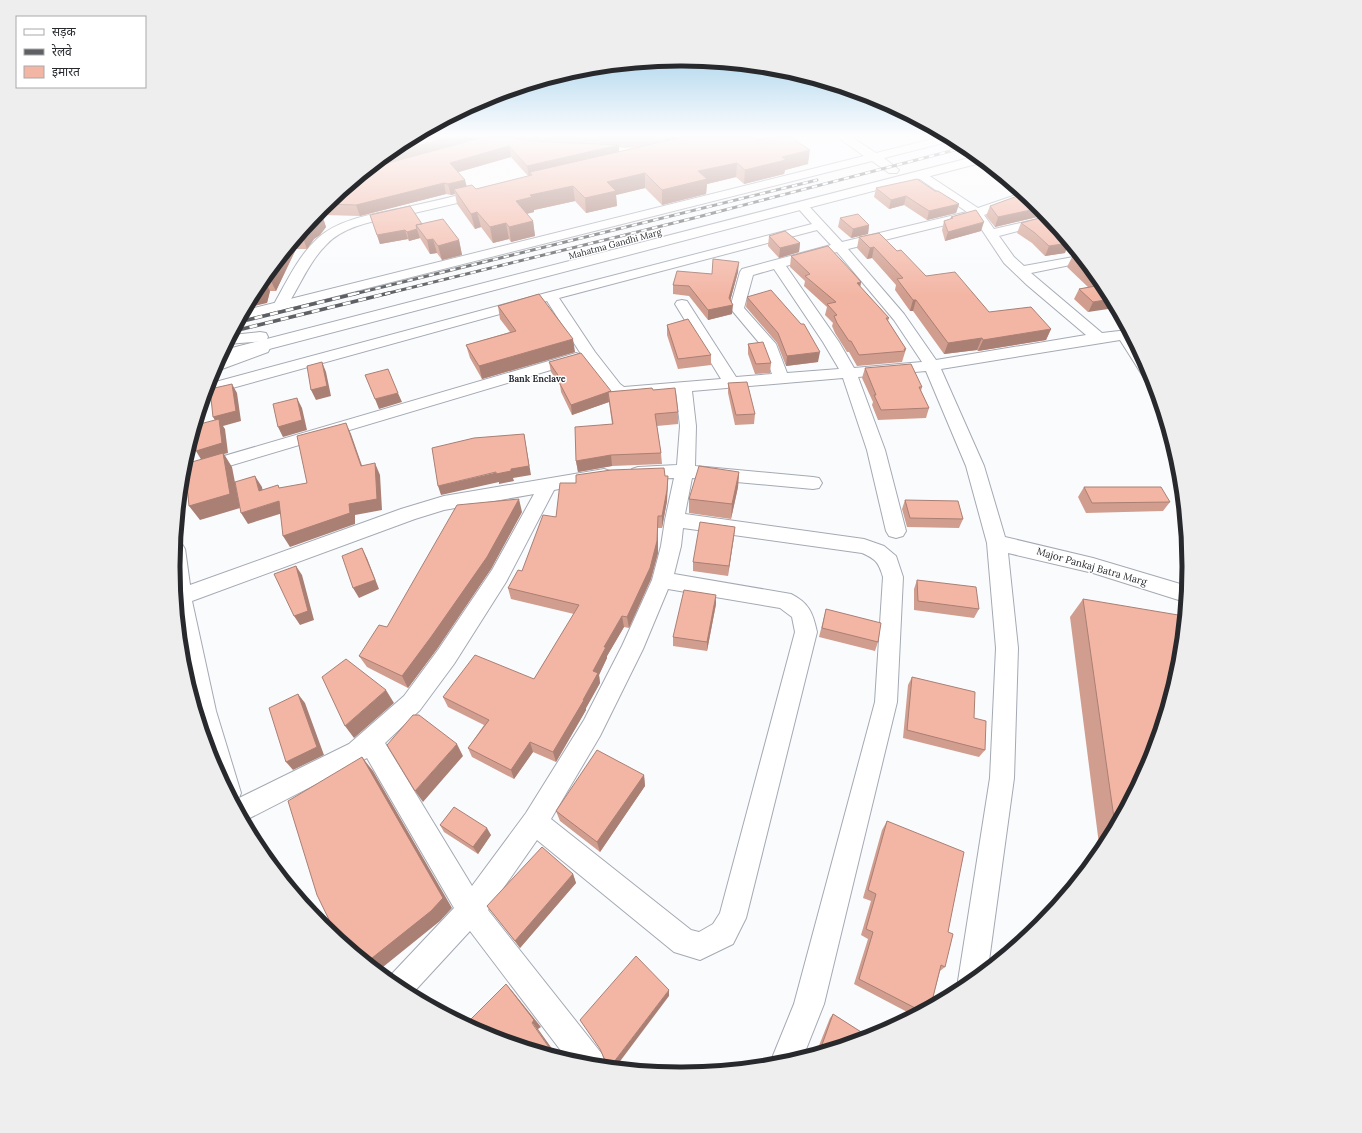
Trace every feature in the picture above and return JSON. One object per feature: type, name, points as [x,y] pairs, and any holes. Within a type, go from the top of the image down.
[{"type":"main road","points":[[250,313],[750,189]]},
{"type":"main road","name":"Mahatma Gandhi Marg","points":[[233,344],[821,189]]},
{"type":"main road","name":"Mahatma Gandhi Marg","points":[[228,354],[868,189]]},
{"type":"main road","name":"Mahatma Gandhi Marg","points":[[235,339],[260,337]]},
{"type":"main road","name":"Mahatma Gandhi Marg","points":[[225,362],[280,341]]},
{"type":"street","points":[[941,189],[977,213],[1009,260],[1099,338]]},
{"type":"street","points":[[280,306],[320,243],[337,231],[355,223],[491,192]]},
{"type":"street","points":[[781,378],[768,344],[737,308],[747,272],[839,247],[977,213],[1020,198]]},
{"type":"street","points":[[802,206],[856,266],[898,317],[932,366],[975,466],[997,543],[1007,648],[1002,778],[973,973]]},
{"type":"street","points":[[992,234],[1042,221]]},
{"type":"street","points":[[326,222],[355,223]]},
{"type":"street","points":[[214,388],[551,296],[819,226]]},
{"type":"street","points":[[1021,271],[1076,260]]},
{"type":"street","points":[[777,264],[831,342],[849,372],[876,450],[896,531]]},
{"type":"street","points":[[551,296],[589,354],[614,388],[621,392],[932,366],[1099,338],[1125,335]]},
{"type":"street","points":[[682,304],[731,382]]},
{"type":"street","points":[[190,472],[589,354]]},
{"type":"street","points":[[403,983],[471,910],[535,822],[592,728],[632,649],[662,580],[671,546],[674,520],[685,471],[688,438],[683,386]]},
{"type":"street","points":[[182,596],[408,514],[444,504],[548,484],[599,475],[685,471],[813,483]]},
{"type":"street","points":[[243,809],[356,752],[412,703],[446,657],[499,576],[548,484]]},
{"type":"street","points":[[674,520],[864,546],[877,551],[889,561],[893,577],[886,702],[809,1004],[788,1055]]},
{"type":"street","name":"Major Pankaj Batra Marg","points":[[997,543],[1062,557],[1180,592]]},
{"type":"street","points":[[535,822],[684,942],[700,946],[723,934],[732,918],[806,632],[804,618],[798,607],[784,600],[662,580]]},
{"type":"street","points":[[184,619],[205,719]]},
{"type":"street","points":[[370,741],[471,910],[586,1058]]},
{"type":"building","points":[[352,189],[421,189],[356,205],[336,204]]},
{"type":"building","points":[[454,189],[559,189],[530,195],[532,197],[516,201],[533,221],[509,227],[506,223],[490,227],[477,212],[471,214]]},
{"type":"building","points":[[576,189],[614,189],[616,191],[585,198]]},
{"type":"building","points":[[877,189],[932,189],[959,204],[929,211],[906,196],[891,200]]},
{"type":"building","points":[[1017,196],[1032,210],[998,217],[990,206]]},
{"type":"building","points":[[410,206],[422,224],[416,225],[417,229],[407,232],[405,230],[377,235],[370,215]]},
{"type":"building","points":[[976,210],[984,222],[948,232],[944,221],[953,218],[951,217]]},
{"type":"building","points":[[858,214],[869,225],[853,229],[840,218]]},
{"type":"building","points":[[1040,218],[1063,244],[1049,246],[1021,223]]},
{"type":"building","points":[[443,219],[459,240],[438,246],[433,239],[427,240],[416,225]]},
{"type":"building","points":[[785,231],[800,243],[780,248],[769,236]]},
{"type":"building","points":[[879,233],[897,251],[901,250],[926,276],[955,272],[989,312],[1031,307],[1051,329],[983,340],[982,338],[948,343],[916,300],[913,300],[897,279],[903,278],[874,247],[870,248],[859,237]]},
{"type":"building","points":[[828,246],[861,282],[857,283],[889,318],[886,318],[906,349],[904,349],[905,351],[859,355],[851,341],[849,341],[837,323],[834,316],[837,315],[827,304],[836,302],[805,276],[810,274],[791,256]]},
{"type":"building","points":[[713,259],[739,262],[729,298],[733,305],[708,310],[689,286],[673,285],[677,271],[712,274]]},
{"type":"building","points":[[1096,286],[1104,300],[1093,302],[1079,289]]},
{"type":"building","points":[[771,290],[801,324],[804,324],[820,352],[787,356],[778,333],[747,297]]},
{"type":"building","points":[[539,294],[573,339],[479,366],[466,345],[516,331],[498,306]]},
{"type":"building","points":[[688,319],[711,355],[678,359],[667,325]]},
{"type":"building","points":[[763,342],[771,363],[756,364],[748,344]]},
{"type":"building","points":[[581,353],[611,391],[571,405],[559,382],[562,381],[549,362]]},
{"type":"building","points":[[322,362],[327,386],[311,390],[307,366]]},
{"type":"building","points":[[911,364],[922,387],[919,387],[929,408],[881,410],[874,395],[876,395],[865,368]]},
{"type":"building","points":[[388,369],[398,393],[375,399],[365,375]]},
{"type":"building","points":[[747,382],[755,414],[736,415],[728,383]]},
{"type":"building","points":[[232,384],[236,411],[213,417],[211,396],[214,388]]},
{"type":"building","points":[[652,388],[653,390],[675,388],[678,412],[655,414],[661,453],[611,455],[576,461],[575,427],[613,424],[608,392]]},
{"type":"building","points":[[297,398],[302,420],[278,427],[273,404]]},
{"type":"building","points":[[219,419],[222,443],[196,451],[196,447],[202,423]]},
{"type":"building","points":[[346,423],[361,466],[375,463],[377,499],[349,504],[350,513],[283,536],[279,501],[241,513],[235,482],[255,476],[259,491],[278,485],[279,488],[307,483],[297,436]]},
{"type":"building","points":[[524,434],[529,466],[511,469],[511,471],[496,474],[496,472],[438,486],[432,448],[474,438]]},
{"type":"building","points":[[223,453],[230,494],[189,506],[187,487],[192,462]]},
{"type":"building","points":[[699,466],[739,472],[732,504],[689,499]]},
{"type":"building","points":[[664,468],[665,476],[668,476],[667,490],[662,516],[658,516],[657,541],[650,568],[627,617],[622,616],[604,647],[606,647],[593,671],[598,673],[553,752],[530,742],[511,770],[468,748],[489,720],[443,697],[475,655],[534,679],[579,605],[508,588],[518,570],[522,571],[543,515],[556,517],[560,483],[576,483],[576,475],[611,470]]},
{"type":"building","points":[[1084,487],[1161,487],[1170,502],[1092,503]]},
{"type":"building","points":[[519,499],[487,557],[402,676],[359,656],[379,625],[387,627],[457,505]]},
{"type":"building","points":[[905,500],[958,501],[963,519],[910,518]]},
{"type":"building","points":[[700,522],[735,527],[729,566],[693,562]]},
{"type":"building","points":[[362,548],[375,580],[353,588],[342,556]]},
{"type":"building","points":[[296,566],[308,611],[294,616],[274,574]]},
{"type":"building","points":[[917,580],[976,587],[979,609],[918,601]]},
{"type":"building","points":[[684,590],[716,595],[707,642],[673,637]]},
{"type":"building","points":[[1083,599],[1179,615],[1172,664],[1155,727],[1130,788],[1114,817]]},
{"type":"building","points":[[826,609],[881,623],[878,642],[822,628]]},
{"type":"building","points":[[346,659],[386,690],[345,726],[322,677]]},
{"type":"building","points":[[912,677],[975,692],[974,718],[986,721],[985,750],[907,730]]},
{"type":"building","points":[[298,694],[317,747],[286,762],[269,708]]},
{"type":"building","points":[[413,715],[419,715],[457,744],[415,791],[387,745]]},
{"type":"building","points":[[597,750],[644,775],[597,842],[556,811]]},
{"type":"building","points":[[362,757],[443,898],[431,911],[370,959],[331,924],[317,895],[288,801]]},
{"type":"building","points":[[454,807],[487,828],[473,847],[440,825]]},
{"type":"building","points":[[887,821],[964,852],[948,932],[953,934],[945,967],[941,965],[932,999],[915,1008],[859,979],[873,932],[866,929],[876,894],[868,890]]},
{"type":"building","points":[[542,847],[573,874],[515,941],[487,906]]},
{"type":"building","points":[[636,956],[669,990],[613,1063],[605,1061],[600,1049],[580,1020]]},
{"type":"building","points":[[506,984],[534,1020],[532,1023],[551,1050],[489,1029],[470,1020]]},
{"type":"building","points":[[833,1014],[862,1033],[842,1040],[821,1047]]},
{"type":"railway","points":[[354,294],[781,189]]},
{"type":"railway","points":[[385,294],[806,189]]},
{"type":"railway","points":[[246,320],[358,293]]},
{"type":"railway","points":[[241,329],[389,293]]},
{"type":"district","name":"Bank Enclave","points":[[537,379]]}]
